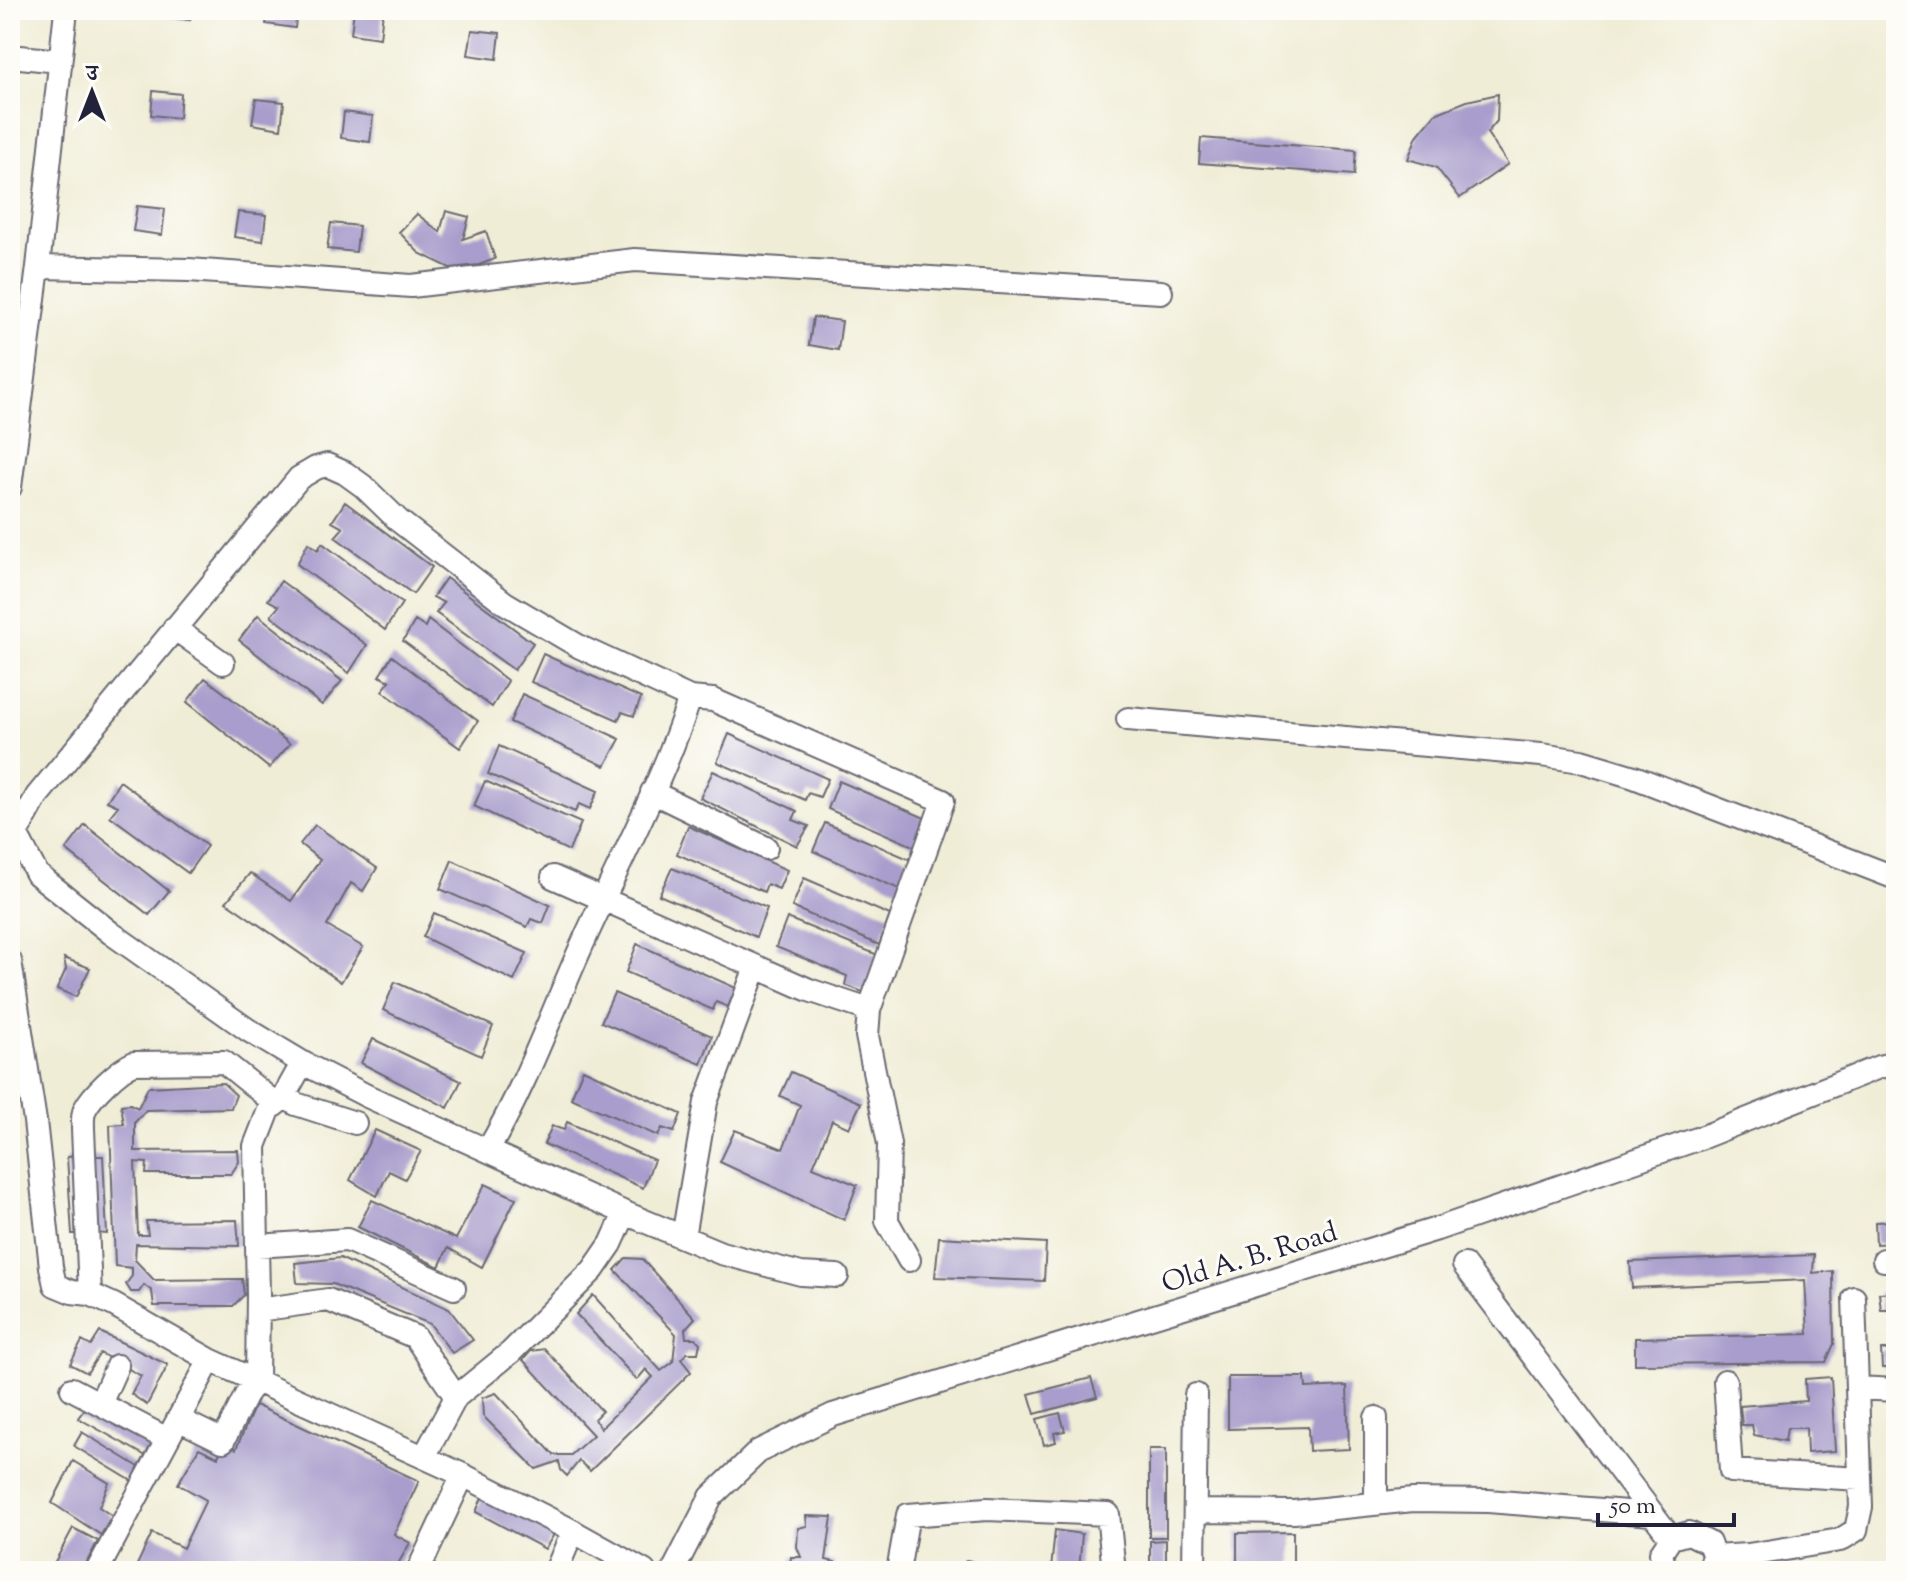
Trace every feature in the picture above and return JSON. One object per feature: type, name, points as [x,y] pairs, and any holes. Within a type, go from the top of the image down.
[{"type":"street","points":[[10,487],[66,10]]},
{"type":"street","points":[[10,56],[60,61]]},
{"type":"street","points":[[38,267],[189,270],[411,286],[635,260],[1161,292]]},
{"type":"street","points":[[837,1276],[801,1274],[721,1253],[367,1096],[248,1030],[111,933],[37,874],[16,834],[37,796],[299,478],[327,465],[345,473],[399,521],[505,603],[580,647],[690,698],[713,700],[943,801],[869,1010],[867,1036],[889,1144],[887,1221],[909,1260]]},
{"type":"street","points":[[174,628],[223,663]]},
{"type":"street","points":[[488,1150],[532,1063],[677,737],[690,698]]},
{"type":"street","points":[[1128,719],[1581,761],[1634,777],[1896,878]]},
{"type":"street","points":[[652,792],[766,848]]},
{"type":"street","points":[[553,877],[809,990],[869,1010]]},
{"type":"street","points":[[10,961],[35,1121],[55,1285],[72,1292],[90,1294],[114,1305],[210,1360],[463,1475],[644,1571]]},
{"type":"street","points":[[683,1237],[706,1102],[756,967]]},
{"type":"street","points":[[90,1294],[83,1113],[123,1067],[147,1062],[224,1062],[280,1100],[355,1123]]},
{"type":"street","name":"Old A. B. Road","points":[[673,1571],[711,1497],[759,1451],[833,1415],[1437,1229],[1703,1137],[1896,1063]]},
{"type":"street","points":[[72,1389],[100,1404],[172,1429],[223,1441],[248,1391],[257,1382],[255,1146],[261,1127],[298,1071]]},
{"type":"street","points":[[424,1457],[456,1397],[511,1352],[593,1270],[611,1244],[625,1213]]},
{"type":"street","points":[[257,1246],[347,1240],[454,1288]]},
{"type":"street","points":[[1464,1265],[1671,1538]]},
{"type":"street","points":[[1665,1571],[1661,1553],[1671,1538],[1689,1533],[1709,1543],[1711,1564],[1840,1540],[1856,1530],[1861,1507],[1854,1298]]},
{"type":"street","points":[[258,1310],[328,1300],[415,1337],[456,1397]]},
{"type":"street","points":[[97,1571],[210,1360]]},
{"type":"street","points":[[100,1404],[117,1366]]},
{"type":"street","points":[[1725,1381],[1731,1471],[1860,1479]]},
{"type":"street","points":[[1857,1388],[1896,1390]]},
{"type":"street","points":[[1194,1571],[1196,1395]]},
{"type":"street","points":[[1376,1418],[1376,1503]]},
{"type":"street","points":[[418,1571],[463,1475]]},
{"type":"street","points":[[1195,1511],[1294,1512],[1413,1500],[1488,1501],[1652,1514]]},
{"type":"street","points":[[898,1571],[908,1515],[987,1509],[1108,1514],[1114,1571]]},
{"type":"street","points":[[556,1571],[573,1531]]},
{"type":"building","points":[[161,10],[191,10],[190,20],[161,16]]},
{"type":"building","points":[[268,10],[297,10],[295,28],[266,24]]},
{"type":"building","points":[[354,10],[383,11],[380,38],[351,34]]},
{"type":"building","points":[[472,30],[500,33],[497,59],[468,55]]},
{"type":"building","points":[[153,91],[181,94],[179,118],[151,115]]},
{"type":"building","points":[[1498,94],[1497,121],[1487,133],[1508,164],[1460,198],[1436,167],[1408,159],[1417,136],[1435,114],[1467,101]]},
{"type":"building","points":[[256,99],[284,102],[281,129],[252,124]]},
{"type":"building","points":[[344,112],[373,116],[370,142],[341,138]]},
{"type":"building","points":[[1201,138],[1356,150],[1354,175],[1199,163]]},
{"type":"building","points":[[137,206],[165,209],[162,235],[133,231]]},
{"type":"building","points":[[446,211],[469,217],[463,239],[486,231],[495,259],[479,265],[450,268],[419,253],[399,232],[417,214],[440,232]]},
{"type":"building","points":[[238,212],[266,215],[263,241],[234,237]]},
{"type":"building","points":[[331,223],[359,226],[356,252],[327,249]]},
{"type":"building","points":[[813,317],[842,321],[838,350],[809,345]]},
{"type":"building","points":[[345,502],[432,567],[413,594],[335,537],[343,528],[332,522]]},
{"type":"building","points":[[308,543],[318,550],[322,543],[402,603],[385,630],[297,564]]},
{"type":"building","points":[[446,578],[533,643],[514,670],[436,613],[444,603],[433,597]]},
{"type":"building","points":[[281,581],[367,645],[349,673],[271,616],[279,606],[268,600]]},
{"type":"building","points":[[258,615],[342,681],[322,705],[239,640]]},
{"type":"building","points":[[428,620],[508,681],[492,707],[403,641],[415,621],[425,627]]},
{"type":"building","points":[[543,654],[641,698],[634,716],[622,712],[618,720],[531,682]]},
{"type":"building","points":[[392,656],[478,721],[460,748],[382,691],[390,681],[379,676]]},
{"type":"building","points":[[205,678],[290,744],[269,768],[187,702]]},
{"type":"building","points":[[522,694],[620,739],[605,766],[510,722]]},
{"type":"building","points":[[729,734],[828,779],[820,797],[808,793],[805,800],[717,762]]},
{"type":"building","points":[[499,746],[598,791],[590,809],[579,804],[575,812],[488,774]]},
{"type":"building","points":[[713,771],[797,811],[793,820],[809,826],[797,846],[700,798]]},
{"type":"building","points":[[120,781],[207,846],[188,873],[110,816],[118,806],[107,801]]},
{"type":"building","points":[[485,781],[581,823],[569,851],[474,806]]},
{"type":"building","points":[[839,781],[925,818],[915,847],[828,809]]},
{"type":"building","points":[[825,823],[911,860],[901,890],[813,851]]},
{"type":"building","points":[[85,825],[169,891],[149,915],[66,850]]},
{"type":"building","points":[[315,825],[377,868],[363,891],[351,883],[327,926],[363,947],[341,982],[226,902],[250,873],[291,901],[320,860],[300,844]]},
{"type":"building","points":[[688,826],[787,870],[779,889],[767,884],[764,892],[677,854]]},
{"type":"building","points":[[452,860],[550,905],[543,923],[531,919],[527,927],[440,889]]},
{"type":"building","points":[[672,868],[767,908],[756,937],[659,895]]},
{"type":"building","points":[[804,878],[890,915],[879,945],[792,907]]},
{"type":"building","points":[[434,913],[527,953],[514,981],[423,937]]},
{"type":"building","points":[[787,918],[878,955],[865,993],[845,985],[847,976],[776,947]]},
{"type":"building","points":[[637,944],[736,988],[728,1007],[716,1002],[713,1010],[626,972]]},
{"type":"building","points":[[64,958],[90,968],[76,997],[57,989],[66,969]]},
{"type":"building","points":[[395,982],[493,1026],[481,1056],[383,1010]]},
{"type":"building","points":[[614,993],[712,1036],[701,1064],[601,1022]]},
{"type":"building","points":[[373,1039],[461,1081],[448,1108],[361,1063]]},
{"type":"building","points":[[583,1069],[681,1114],[674,1132],[662,1128],[658,1136],[571,1098]]},
{"type":"building","points":[[791,1072],[861,1103],[849,1128],[832,1120],[813,1167],[857,1185],[844,1220],[720,1162],[735,1130],[783,1149],[800,1105],[780,1096]]},
{"type":"building","points":[[223,1083],[236,1095],[231,1108],[146,1110],[135,1122],[135,1151],[238,1150],[239,1162],[231,1174],[146,1174],[147,1163],[135,1162],[138,1235],[148,1235],[146,1221],[237,1220],[239,1246],[136,1244],[135,1260],[154,1280],[242,1279],[244,1295],[233,1306],[154,1306],[152,1291],[144,1285],[139,1292],[131,1292],[126,1284],[132,1276],[132,1268],[115,1266],[110,1125],[124,1124],[121,1105],[130,1104],[138,1108],[148,1087]]},
{"type":"building","points":[[567,1122],[654,1160],[643,1188],[544,1144],[552,1126],[564,1130]]},
{"type":"building","points":[[375,1130],[421,1151],[405,1179],[389,1171],[377,1196],[350,1180]]},
{"type":"building","points":[[79,1156],[83,1234],[72,1234],[67,1157]]},
{"type":"building","points":[[91,1156],[103,1156],[107,1234],[96,1233]]},
{"type":"building","points":[[485,1184],[516,1198],[482,1267],[448,1248],[439,1267],[358,1227],[372,1200],[456,1239]]},
{"type":"building","points":[[1896,1221],[1896,1243],[1876,1244],[1875,1222]]},
{"type":"building","points":[[939,1237],[1046,1243],[1044,1281],[935,1277]]},
{"type":"building","points":[[1814,1255],[1813,1273],[1833,1271],[1834,1344],[1826,1362],[1635,1364],[1635,1338],[1808,1334],[1805,1280],[1632,1288],[1630,1262]]},
{"type":"building","points":[[340,1258],[449,1309],[473,1340],[452,1353],[430,1324],[333,1284],[297,1283],[295,1263]]},
{"type":"building","points":[[626,1258],[642,1259],[695,1318],[685,1329],[686,1338],[695,1338],[700,1343],[698,1353],[687,1353],[681,1359],[691,1372],[590,1471],[579,1461],[567,1476],[561,1470],[559,1461],[536,1469],[483,1416],[482,1398],[496,1393],[554,1455],[571,1455],[593,1435],[523,1360],[531,1351],[545,1349],[602,1411],[594,1419],[601,1428],[653,1377],[646,1369],[637,1380],[576,1314],[593,1295],[661,1371],[673,1362],[676,1334],[615,1270]]},
{"type":"building","points":[[1896,1292],[1896,1310],[1881,1310],[1879,1293]]},
{"type":"building","points":[[100,1332],[168,1365],[147,1405],[131,1394],[141,1376],[100,1353],[87,1373],[70,1364],[82,1341],[91,1346]]},
{"type":"building","points":[[1881,1350],[1896,1350],[1896,1368],[1882,1368]]},
{"type":"building","points":[[1228,1377],[1305,1377],[1306,1388],[1347,1386],[1349,1449],[1309,1451],[1308,1427],[1228,1429]]},
{"type":"building","points":[[1831,1377],[1835,1451],[1807,1453],[1806,1428],[1787,1428],[1785,1441],[1754,1435],[1752,1425],[1742,1425],[1740,1406],[1806,1401],[1805,1379]]},
{"type":"building","points":[[1091,1378],[1097,1397],[1035,1414],[1029,1394]]},
{"type":"building","points":[[255,1405],[419,1481],[394,1534],[410,1543],[394,1571],[144,1571],[136,1567],[152,1533],[183,1548],[206,1500],[178,1484],[199,1448],[218,1457],[224,1443],[236,1449]]},
{"type":"building","points":[[86,1407],[156,1445],[146,1456],[78,1418]]},
{"type":"building","points":[[1060,1413],[1065,1431],[1054,1433],[1056,1442],[1044,1445],[1037,1419]]},
{"type":"building","points":[[82,1432],[139,1467],[132,1481],[74,1446]]},
{"type":"building","points":[[1149,1449],[1166,1449],[1166,1537],[1149,1537]]},
{"type":"building","points":[[73,1461],[109,1483],[99,1507],[112,1516],[101,1535],[52,1503]]},
{"type":"building","points":[[483,1495],[556,1531],[545,1549],[476,1512]]},
{"type":"building","points":[[806,1516],[832,1517],[826,1560],[835,1562],[832,1571],[789,1571],[791,1557],[801,1557],[797,1547],[798,1528],[807,1526]]},
{"type":"building","points":[[73,1528],[98,1541],[82,1571],[50,1571]]},
{"type":"building","points":[[1055,1530],[1082,1534],[1079,1571],[1051,1570]]},
{"type":"building","points":[[1293,1532],[1293,1571],[1237,1571],[1237,1533]]},
{"type":"building","points":[[1166,1540],[1166,1571],[1150,1571],[1150,1541]]},
{"type":"building","points":[[967,1560],[978,1563],[980,1571],[962,1571],[960,1566]]}]
